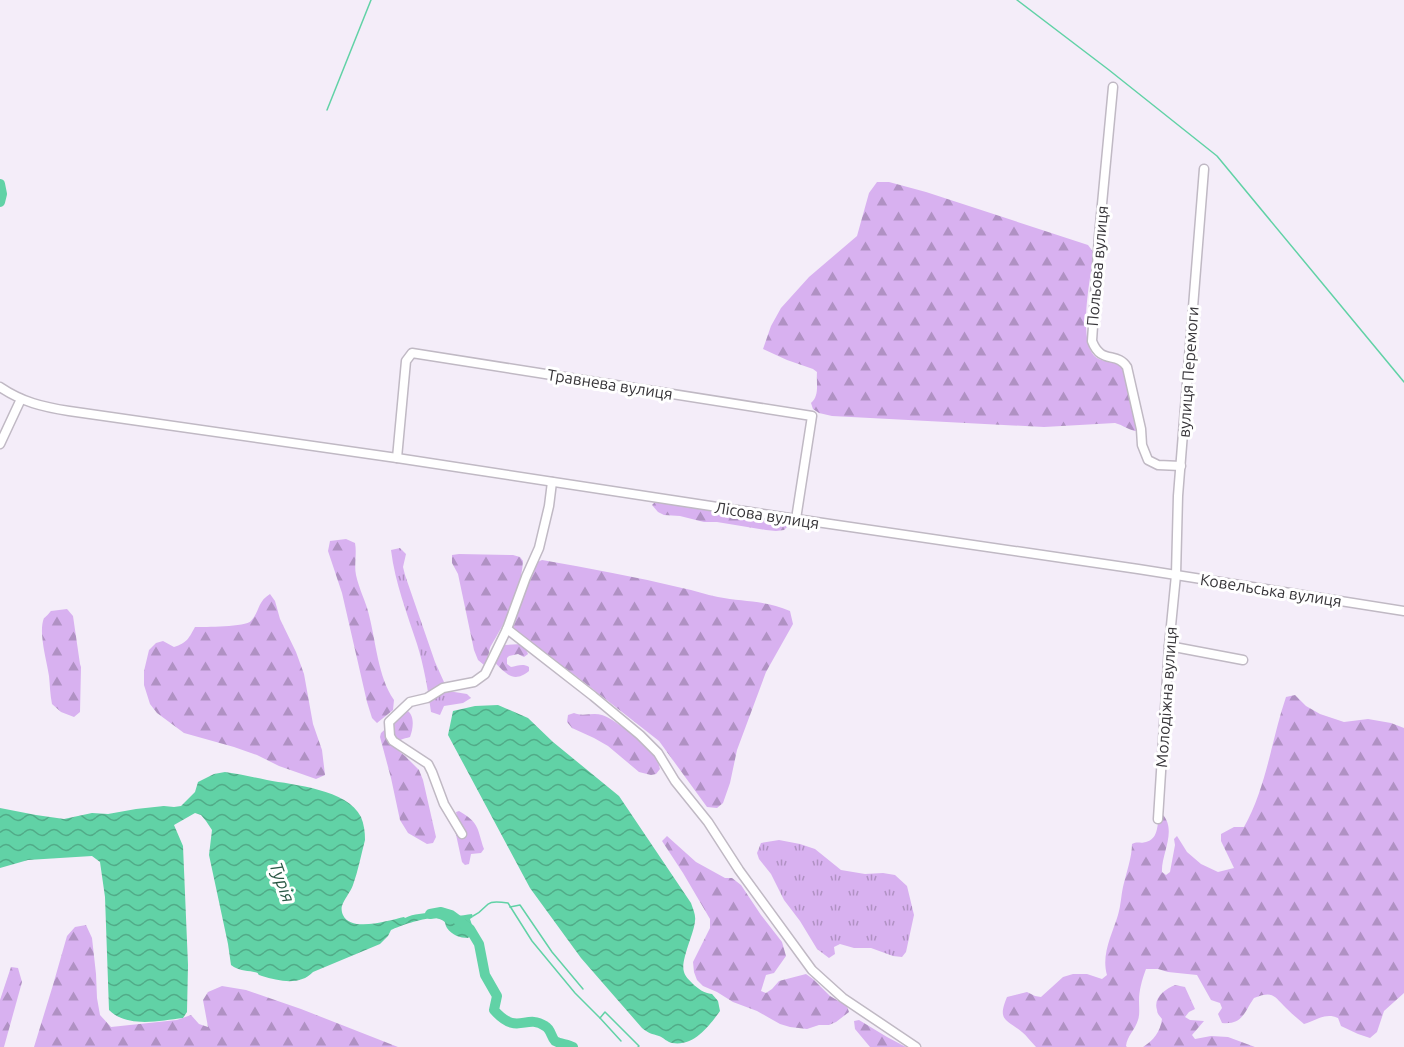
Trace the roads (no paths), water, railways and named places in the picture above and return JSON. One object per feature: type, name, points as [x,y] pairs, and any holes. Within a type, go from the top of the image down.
[{"type":"street","name":"Польова вулиця","points":[[1113,87],[1092,341],[1102,356],[1121,360],[1127,367],[1141,429],[1142,445],[1148,460],[1158,465],[1181,466]]},
{"type":"street","name":"вулиця Перемоги","points":[[1176,575],[1178,496],[1204,169]]},
{"type":"street","name":"Травнева вулиця","points":[[397,458],[406,361],[412,353],[812,416],[796,519]]},
{"type":"street","name":"Лісова вулиця","points":[[0,387],[21,399],[69,411],[1138,569]]},
{"type":"street","points":[[0,444],[21,399]]},
{"type":"street","points":[[462,834],[444,804],[428,764],[393,741],[389,722],[410,702],[427,698],[443,688],[468,684],[485,674],[507,629],[538,548],[549,506],[552,482]]},
{"type":"street","name":"Ковельська вулиця","points":[[1138,569],[1404,611]]},
{"type":"street","name":"Молодіжна вулиця","points":[[1158,819],[1176,575]]},
{"type":"street","points":[[507,629],[609,709],[658,753],[675,781],[708,822],[739,870],[812,970],[843,998],[915,1047]]},
{"type":"street","points":[[1169,646],[1244,660]]},
{"type":"water","points":[[498,705],[528,718],[553,742],[619,796],[691,903],[695,921],[684,961],[684,972],[697,987],[712,994],[718,1001],[720,1011],[706,1029],[694,1039],[672,1043],[642,1028],[581,958],[530,888],[448,735],[453,711],[475,706]]},
{"type":"water","points":[[225,772],[319,790],[344,800],[354,808],[361,817],[365,840],[353,885],[342,907],[347,920],[354,923],[371,924],[438,911],[450,916],[472,914],[471,935],[468,938],[459,937],[449,930],[442,920],[431,918],[391,930],[380,944],[296,981],[282,981],[237,968],[231,965],[209,855],[212,830],[201,815],[195,813],[174,825],[183,846],[188,965],[187,1012],[183,1018],[154,1022],[134,1021],[116,1016],[109,1010],[105,897],[100,862],[92,856],[28,860],[0,868],[0,808],[64,819],[92,813],[108,814],[136,809],[181,806],[195,792],[198,782],[214,774]]},
{"type":"waterway","points":[[327,110],[371,0]]},
{"type":"waterway","points":[[1017,0],[1217,156],[1404,382]]},
{"type":"waterway","points":[[0,184],[2,194],[0,202]]},
{"type":"waterway","points":[[473,916],[490,903],[508,903],[532,941],[575,993],[600,1018],[605,1012],[638,1047]]},
{"type":"waterway","points":[[510,907],[520,905],[552,952],[583,989]]},
{"type":"waterway","name":"Турія","points":[[430,914],[441,912],[451,915],[470,929],[479,944],[485,975],[497,996],[494,1010],[502,1018],[515,1024],[538,1023],[547,1027],[555,1041],[573,1047]]},
{"type":"waterway","points":[[600,1018],[621,1041]]}]
